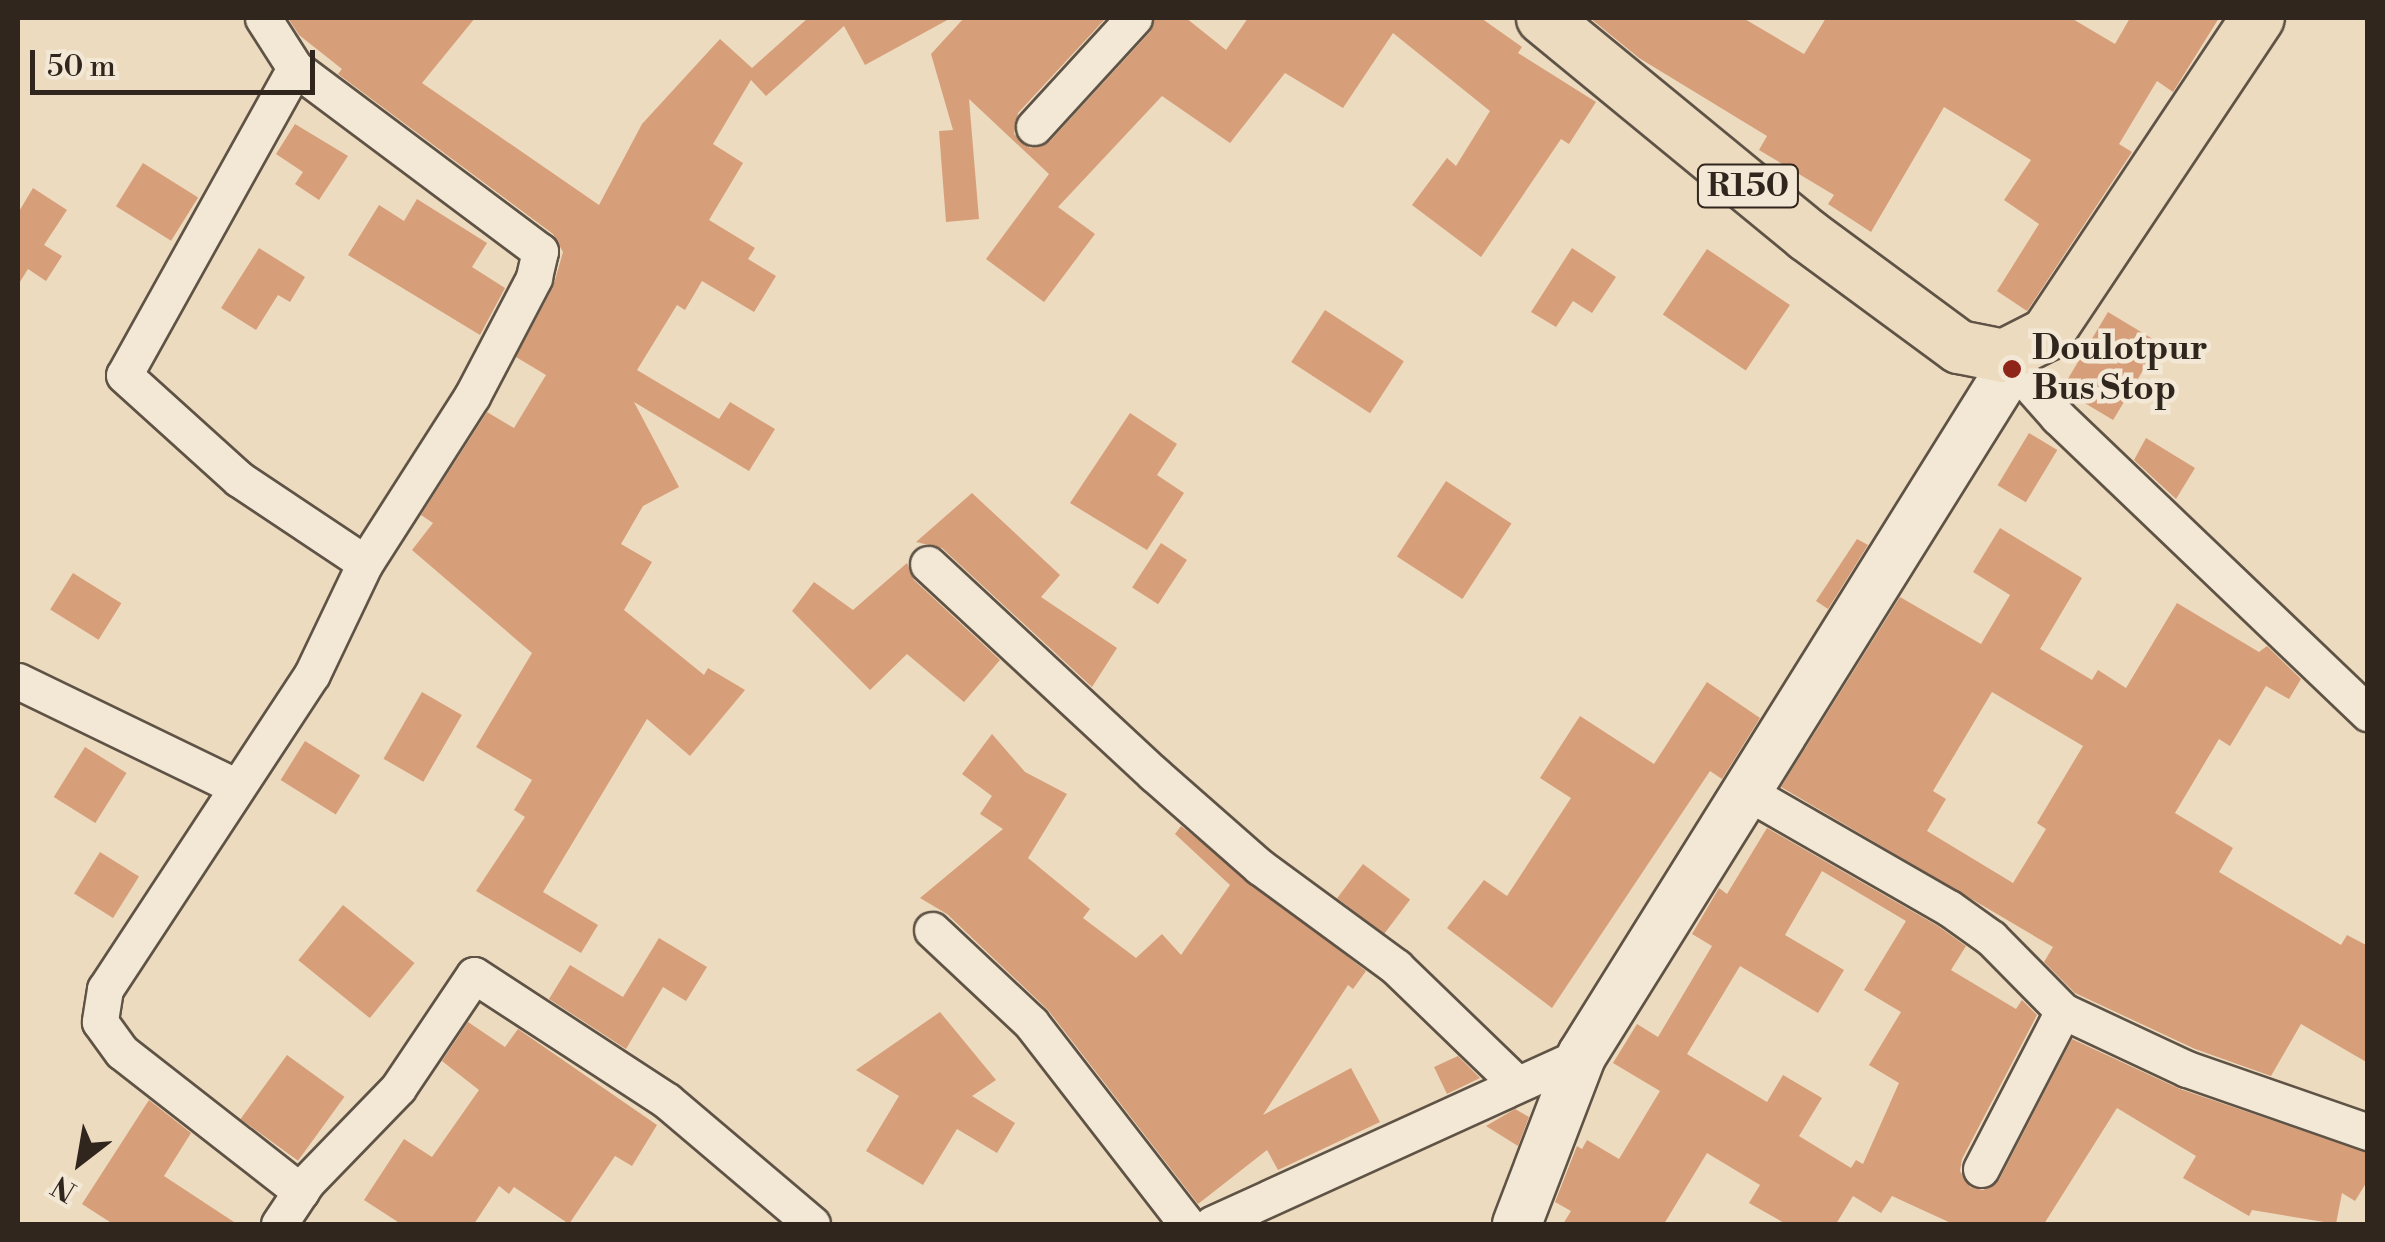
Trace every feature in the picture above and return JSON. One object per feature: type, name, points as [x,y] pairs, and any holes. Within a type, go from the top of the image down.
[{"type":"main road","name":"R150","points":[[1543,18],[1808,235],[1959,347],[2004,356]]},
{"type":"main road","points":[[2004,356],[2047,334],[2258,18]]},
{"type":"street","points":[[262,18],[295,68],[540,251],[534,278],[472,396],[365,563],[312,674],[234,786],[106,989],[100,1022],[122,1052],[301,1192]]},
{"type":"street","points":[[1034,126],[1134,18]]},
{"type":"street","points":[[295,68],[124,375],[239,478],[365,563]]},
{"type":"street","points":[[2004,356],[2058,417],[2368,713]]},
{"type":"street","points":[[1518,1224],[1582,1055],[2002,382],[2004,356]]},
{"type":"street","points":[[928,564],[1180,798],[1260,868],[1396,966],[1517,1084]]},
{"type":"street","points":[[18,681],[234,786]]},
{"type":"street","points":[[1747,792],[1963,918],[2062,1010],[2187,1069],[2368,1132]]},
{"type":"street","points":[[932,930],[1031,1022],[1186,1224]]},
{"type":"street","points":[[278,1224],[301,1192],[398,1088],[474,975],[667,1101],[812,1224]]},
{"type":"street","points":[[1981,1169],[2062,1010]]},
{"type":"street","points":[[1212,1224],[1582,1055]]},
{"type":"building","points":[[288,18],[475,18],[422,83],[599,205],[642,124],[720,39],[752,68],[808,18],[951,18],[865,65],[844,26],[766,96],[751,80],[713,144],[743,163],[709,220],[755,248],[748,259],[776,276],[754,312],[702,281],[685,310],[677,305],[637,370],[719,419],[730,402],[775,429],[749,471],[634,402],[679,487],[643,506],[621,544],[652,562],[624,610],[704,675],[708,668],[745,690],[690,756],[647,719],[543,892],[598,925],[581,953],[476,891],[525,817],[514,810],[532,780],[476,747],[532,653],[412,550],[433,523],[421,515],[487,412],[514,428],[546,375],[516,357],[553,287],[563,252],[553,234],[338,74],[342,69],[299,35]]},
{"type":"building","points":[[964,18],[1106,18],[1018,113],[1014,134],[1030,148],[1050,141],[1150,32],[1155,18],[1186,18],[1226,50],[1248,18],[1481,18],[1522,47],[1518,53],[1596,102],[1569,144],[1561,139],[1481,257],[1412,205],[1447,158],[1456,166],[1490,111],[1393,33],[1343,108],[1285,73],[1230,143],[1162,96],[1058,207],[1095,234],[1044,302],[986,259],[1049,174],[969,99],[979,219],[946,222],[939,131],[953,130],[931,54]]},
{"type":"building","points":[[1590,18],[1743,18],[1804,54],[1826,18],[2071,18],[2115,44],[2130,18],[2219,18],[2173,92],[2157,81],[2119,144],[2132,152],[2027,311],[1997,291],[2039,224],[2004,200],[2031,160],[1944,107],[1871,232],[1828,204],[1834,195],[1759,150],[1767,136],[1639,58]]},
{"type":"building","points":[[295,124],[348,156],[319,200],[295,184],[303,172],[276,154]]},
{"type":"building","points":[[143,163],[198,197],[171,241],[116,206]]},
{"type":"building","points":[[33,188],[67,210],[44,245],[62,256],[46,281],[28,269],[18,285],[18,213]]},
{"type":"building","points":[[417,199],[487,243],[472,267],[505,288],[480,335],[348,255],[379,205],[404,221]]},
{"type":"building","points":[[259,248],[305,277],[290,302],[278,295],[256,330],[221,308]]},
{"type":"building","points":[[1572,248],[1616,277],[1592,313],[1573,301],[1556,327],[1531,312]]},
{"type":"building","points":[[1707,249],[1790,305],[1746,370],[1663,314]]},
{"type":"building","points":[[1325,310],[1404,361],[1370,413],[1291,362]]},
{"type":"building","points":[[2108,312],[2159,343],[2113,420],[2062,389]]},
{"type":"building","points":[[1130,413],[1177,444],[1157,475],[1184,493],[1147,550],[1070,503]]},
{"type":"building","points":[[2029,433],[2057,450],[2026,502],[1998,485]]},
{"type":"building","points":[[2146,438],[2195,468],[2176,499],[2134,460]]},
{"type":"building","points":[[1446,481],[1511,523],[1462,599],[1397,556]]},
{"type":"building","points":[[972,493],[1060,575],[1041,597],[1117,648],[1092,687],[942,548],[916,542]]},
{"type":"building","points":[[2000,528],[2082,578],[2040,649],[2092,680],[2098,670],[2126,688],[2177,603],[2259,652],[2267,646],[2301,679],[2289,699],[2266,686],[2230,746],[2219,739],[2175,813],[2233,848],[2219,872],[2341,945],[2347,935],[2368,946],[2368,1063],[2301,1024],[2271,1076],[2195,1049],[2075,993],[2044,962],[2053,947],[1781,787],[1900,597],[1981,644],[2010,595],[1973,572]],"holes":[[[1992,692],[2083,746],[2037,823],[2046,829],[2013,883],[1927,831],[1946,799],[1933,791]]]},
{"type":"building","points":[[1857,539],[1868,545],[1828,609],[1816,601]]},
{"type":"building","points":[[1161,543],[1187,560],[1158,604],[1132,587]]},
{"type":"building","points":[[907,563],[914,580],[1000,660],[964,702],[907,654],[870,690],[792,611],[814,582],[853,610]]},
{"type":"building","points":[[73,573],[121,603],[99,640],[50,609]]},
{"type":"building","points":[[1707,682],[1760,718],[1722,779],[1710,771],[1552,1008],[1447,928],[1484,880],[1507,896],[1571,798],[1540,778],[1580,716],[1654,764]]},
{"type":"building","points":[[422,692],[462,715],[423,782],[384,759]]},
{"type":"building","points":[[992,734],[1025,772],[1067,794],[1028,858],[1090,909],[1083,918],[1136,958],[1162,934],[1181,955],[1230,885],[1175,834],[1181,826],[1366,971],[1353,989],[1348,985],[1263,1115],[1351,1068],[1380,1122],[1278,1170],[1267,1150],[1198,1204],[1048,1010],[947,914],[920,898],[1003,829],[980,814],[992,796],[962,774]]},
{"type":"building","points":[[305,741],[360,775],[336,814],[281,780]]},
{"type":"building","points":[[85,747],[127,773],[95,823],[54,797]]},
{"type":"building","points":[[1767,828],[1938,926],[1966,946],[1951,970],[2016,1009],[2022,1000],[2037,1015],[1962,1159],[1960,1171],[1970,1187],[1983,1190],[1999,1180],[2072,1039],[2180,1089],[2368,1153],[2368,1180],[2355,1201],[2342,1193],[2336,1224],[2252,1210],[2249,1216],[2183,1178],[2196,1156],[2117,1108],[2044,1224],[1953,1224],[1892,1196],[1881,1213],[1853,1196],[1836,1224],[1786,1224],[1749,1203],[1760,1185],[1707,1153],[1664,1224],[1563,1224],[1571,1211],[1555,1202],[1577,1146],[1582,1149],[1587,1140],[1619,1159],[1660,1091],[1613,1063],[1637,1024],[1658,1037],[1712,946],[1692,934],[1719,888],[1727,894]],"holes":[[[1822,871],[1906,921],[1864,990],[1901,1012],[1869,1065],[1899,1083],[1863,1164],[1856,1160],[1851,1168],[1799,1136],[1822,1098],[1783,1075],[1767,1102],[1687,1054],[1740,966],[1818,1013],[1844,970],[1785,935]]]},
{"type":"building","points":[[100,852],[139,876],[113,918],[74,894]]},
{"type":"building","points":[[1363,864],[1410,900],[1384,934],[1337,898]]},
{"type":"building","points":[[343,905],[414,963],[370,1018],[298,960]]},
{"type":"building","points":[[659,938],[707,967],[686,1001],[663,987],[626,1049],[549,999],[570,965],[623,997]]},
{"type":"building","points":[[940,1012],[996,1080],[972,1096],[1015,1123],[997,1153],[957,1129],[923,1185],[866,1151],[899,1096],[856,1070]]},
{"type":"building","points":[[468,1022],[505,1047],[518,1029],[657,1125],[632,1166],[615,1156],[569,1224],[514,1187],[509,1194],[499,1186],[474,1224],[401,1224],[364,1200],[404,1139],[432,1157],[479,1090],[442,1061]]},
{"type":"building","points":[[287,1055],[344,1097],[298,1161],[241,1119]]},
{"type":"building","points":[[1458,1056],[1480,1078],[1447,1094],[1434,1067]]},
{"type":"building","points":[[149,1100],[191,1133],[164,1176],[237,1224],[113,1224],[82,1204]]},
{"type":"building","points":[[1515,1109],[1529,1117],[1518,1146],[1486,1126]]},
{"type":"place","name":"Doulotpur Bus Stop","points":[[2012,369]]}]
